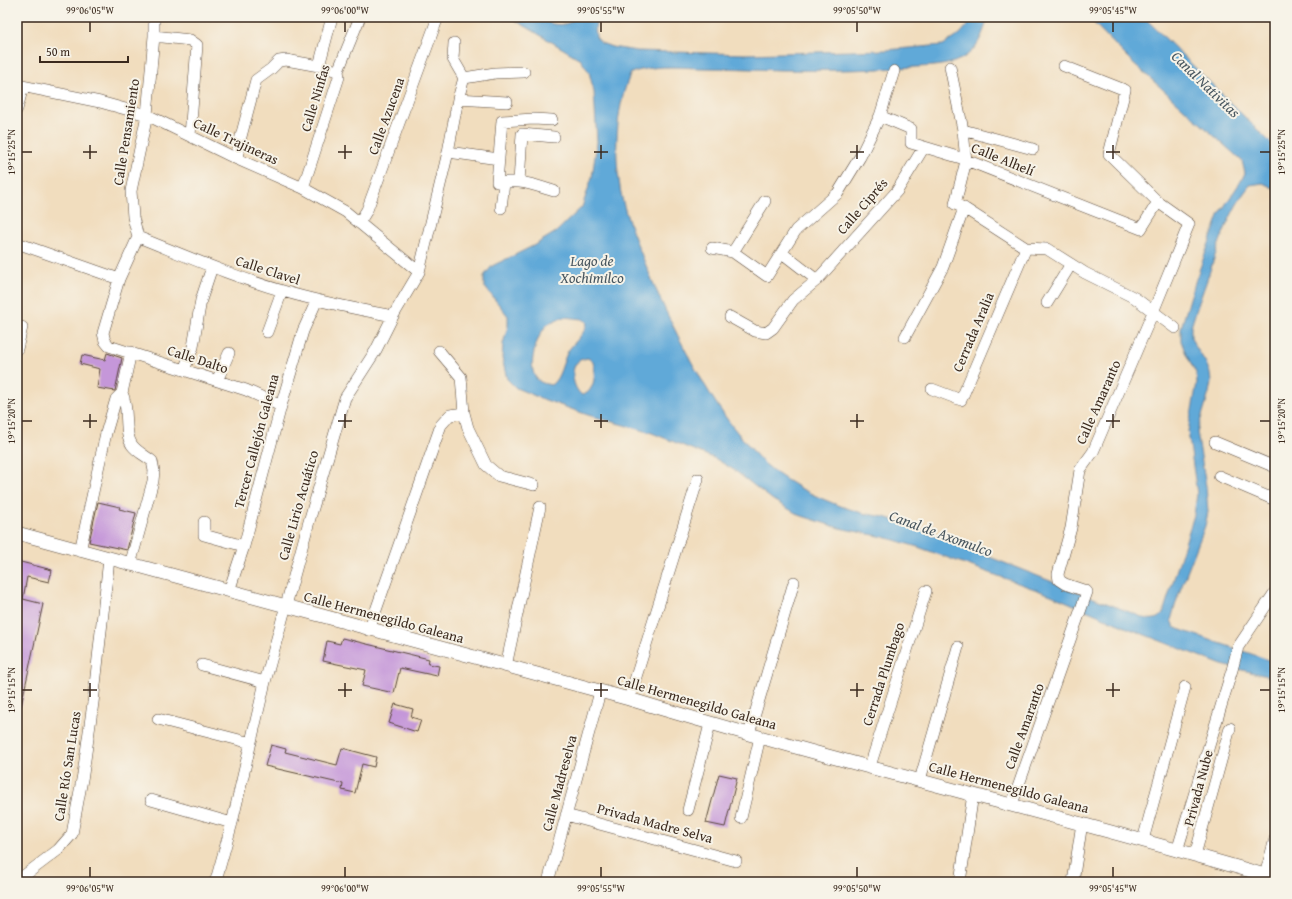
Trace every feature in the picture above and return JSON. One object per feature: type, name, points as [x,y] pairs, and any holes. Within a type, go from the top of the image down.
[{"type":"street","name":"Calle Pensamiento","points":[[138,237],[133,217],[131,191],[147,115],[154,36],[154,17]]},
{"type":"street","points":[[319,66],[332,17]]},
{"type":"street","name":"Calle Ninfas","points":[[303,188],[339,77],[338,71],[360,17]]},
{"type":"street","name":"Calle Azucena","points":[[359,223],[367,210],[438,17]]},
{"type":"street","points":[[154,36],[190,40],[196,45],[190,136]]},
{"type":"street","points":[[454,43],[453,59],[464,78],[495,73],[524,72]]},
{"type":"street","points":[[236,159],[256,80],[279,61],[286,60],[338,71]]},
{"type":"street","name":"Calle Amaranto","points":[[1012,804],[1086,594],[1086,591],[1058,580],[1058,574],[1071,528],[1080,470],[1093,452],[1189,224],[1158,202],[1109,154],[1125,90],[1064,66]]},
{"type":"street","points":[[950,67],[963,130],[966,161],[955,204],[964,208],[1026,248],[1047,249],[1085,273],[1135,298],[1175,328]]},
{"type":"street","points":[[712,248],[733,252],[766,276],[796,230],[838,193],[860,157],[880,116],[894,71]]},
{"type":"street","name":"Calle Lirio Acuático","points":[[218,881],[265,682],[345,398],[376,350],[393,316],[419,272],[464,78]]},
{"type":"street","points":[[17,109],[20,85]]},
{"type":"street","name":"Calle Trajineras","points":[[20,85],[100,102],[147,115],[236,159],[303,188],[346,212],[419,272]]},
{"type":"street","points":[[458,99],[507,102]]},
{"type":"street","name":"Calle Alhelí","points":[[880,116],[911,129],[911,143],[961,158],[1141,229],[1158,202]]},
{"type":"street","points":[[552,120],[533,119],[502,121],[497,182],[534,184],[554,191]]},
{"type":"street","points":[[963,130],[1033,149]]},
{"type":"street","points":[[519,182],[522,134],[554,138]]},
{"type":"street","name":"Calle Ciprés","points":[[730,317],[755,331],[766,333],[773,328],[793,300],[817,280],[897,191],[924,147]]},
{"type":"street","points":[[448,152],[499,159]]},
{"type":"street","points":[[501,208],[504,183]]},
{"type":"street","points":[[733,252],[765,201]]},
{"type":"street","points":[[904,338],[943,267],[964,208]]},
{"type":"street","points":[[17,243],[119,280],[138,237]]},
{"type":"street","name":"Calle Clavel","points":[[138,237],[212,267],[282,291],[393,316]]},
{"type":"street","name":"Cerrada Aralia","points":[[932,390],[961,400],[1026,248]]},
{"type":"street","points":[[782,252],[817,280]]},
{"type":"street","points":[[1047,303],[1071,264]]},
{"type":"street","points":[[184,370],[193,347],[201,300],[212,267]]},
{"type":"street","name":"Calle Dalto","points":[[119,280],[103,333],[105,341],[109,346],[246,390],[281,406]]},
{"type":"street","points":[[266,332],[282,291]]},
{"type":"street","name":"Tercer Callejón Galeana","points":[[229,591],[244,546],[281,406],[303,331],[317,300]]},
{"type":"street","points":[[17,349],[22,327]]},
{"type":"street","points":[[439,351],[461,377],[464,413],[468,428],[486,465],[499,476],[534,484]]},
{"type":"street","points":[[80,551],[106,434],[116,399],[122,393],[131,352]]},
{"type":"street","points":[[217,381],[229,353]]},
{"type":"street","points":[[122,393],[126,401],[128,433],[132,445],[152,461],[154,471],[153,481],[130,565]]},
{"type":"street","points":[[369,630],[441,425],[450,415],[464,413]]},
{"type":"street","points":[[1215,442],[1275,467]]},
{"type":"street","points":[[1219,476],[1275,500]]},
{"type":"street","points":[[629,699],[698,479]]},
{"type":"street","points":[[506,666],[540,507]]},
{"type":"street","points":[[204,522],[204,535],[244,546]]},
{"type":"street","name":"Calle Hermenegildo Galeana","points":[[17,533],[369,630],[629,699],[710,724],[1144,840],[1177,851],[1270,877]]},
{"type":"street","name":"Calle Río San Lucas","points":[[17,881],[58,850],[72,834],[83,774],[109,559]]},
{"type":"street","points":[[741,818],[755,736],[794,582]]},
{"type":"street","name":"Cerrada Plumbago","points":[[870,766],[926,591]]},
{"type":"street","points":[[1177,851],[1238,647],[1275,592]]},
{"type":"street","points":[[920,780],[958,648]]},
{"type":"street","points":[[202,665],[265,682]]},
{"type":"street","points":[[1144,840],[1185,687]]},
{"type":"street","name":"Calle Madreselva","points":[[548,882],[600,692]]},
{"type":"street","points":[[158,719],[251,743]]},
{"type":"street","points":[[688,810],[710,724]]},
{"type":"street","name":"Privada Nube","points":[[1195,855],[1230,728]]},
{"type":"street","points":[[960,882],[973,794]]},
{"type":"street","points":[[151,800],[232,823]]},
{"type":"street","name":"Privada Madre Selva","points":[[566,815],[736,861]]},
{"type":"street","points":[[1073,882],[1082,823]]},
{"type":"street","points":[[1270,877],[1275,839]]},
{"type":"water","name":"Lago de Xochimilco","points":[[536,16],[547,22],[560,25],[571,22],[575,17],[598,17],[595,28],[596,37],[601,43],[612,47],[637,51],[746,54],[886,50],[943,45],[960,34],[975,17],[988,17],[982,35],[972,51],[961,59],[947,64],[886,69],[825,70],[664,67],[639,70],[631,73],[626,85],[620,111],[617,140],[621,191],[626,212],[655,287],[696,371],[732,426],[761,460],[775,472],[809,493],[834,504],[861,513],[883,517],[908,525],[1147,619],[1156,619],[1163,613],[1194,515],[1197,494],[1188,431],[1197,383],[1196,373],[1181,341],[1181,328],[1196,279],[1220,213],[1245,173],[1242,161],[1129,59],[1088,17],[1144,17],[1275,147],[1275,189],[1263,183],[1250,185],[1236,206],[1220,241],[1191,327],[1191,337],[1206,363],[1210,373],[1211,382],[1197,432],[1206,486],[1208,512],[1205,526],[1178,596],[1171,620],[1174,627],[1178,629],[1275,662],[1275,678],[1222,665],[1130,629],[1051,595],[918,547],[884,537],[839,528],[799,515],[773,500],[734,470],[716,459],[652,433],[588,415],[516,388],[507,379],[502,358],[503,344],[508,326],[508,316],[484,286],[484,276],[492,266],[533,246],[556,232],[582,207],[592,177],[597,142],[594,92],[589,72],[580,59],[510,17]],"holes":[[[564,317],[582,319],[587,322],[586,326],[583,333],[568,351],[557,378],[551,385],[545,384],[538,380],[534,374],[534,351],[543,329],[553,321]],[[587,358],[592,360],[594,364],[594,380],[590,390],[582,395],[574,382],[573,372],[577,363],[580,360]]]},
{"type":"building","points":[[107,353],[122,358],[115,391],[97,388],[100,369],[80,364],[82,355],[105,360]]},
{"type":"building","points":[[98,502],[120,507],[119,509],[136,513],[127,550],[89,542]]},
{"type":"building","points":[[17,561],[52,570],[49,582],[27,577],[23,599],[43,604],[21,706],[17,706]]},
{"type":"building","points":[[342,638],[429,659],[428,664],[439,666],[437,676],[400,668],[394,693],[362,686],[366,670],[323,661],[327,641],[340,644]]},
{"type":"building","points":[[395,704],[413,709],[411,717],[421,720],[417,732],[389,723]]},
{"type":"building","points":[[271,745],[286,749],[285,752],[337,765],[342,748],[376,757],[374,767],[362,764],[355,793],[342,790],[343,784],[265,766]]},
{"type":"building","points":[[719,774],[737,778],[725,827],[706,823]]},
{"type":"water label","name":"Canal Nativitas","points":[[1206,84]]},
{"type":"water label","name":"Canal de Axomulco","points":[[941,533]]}]
